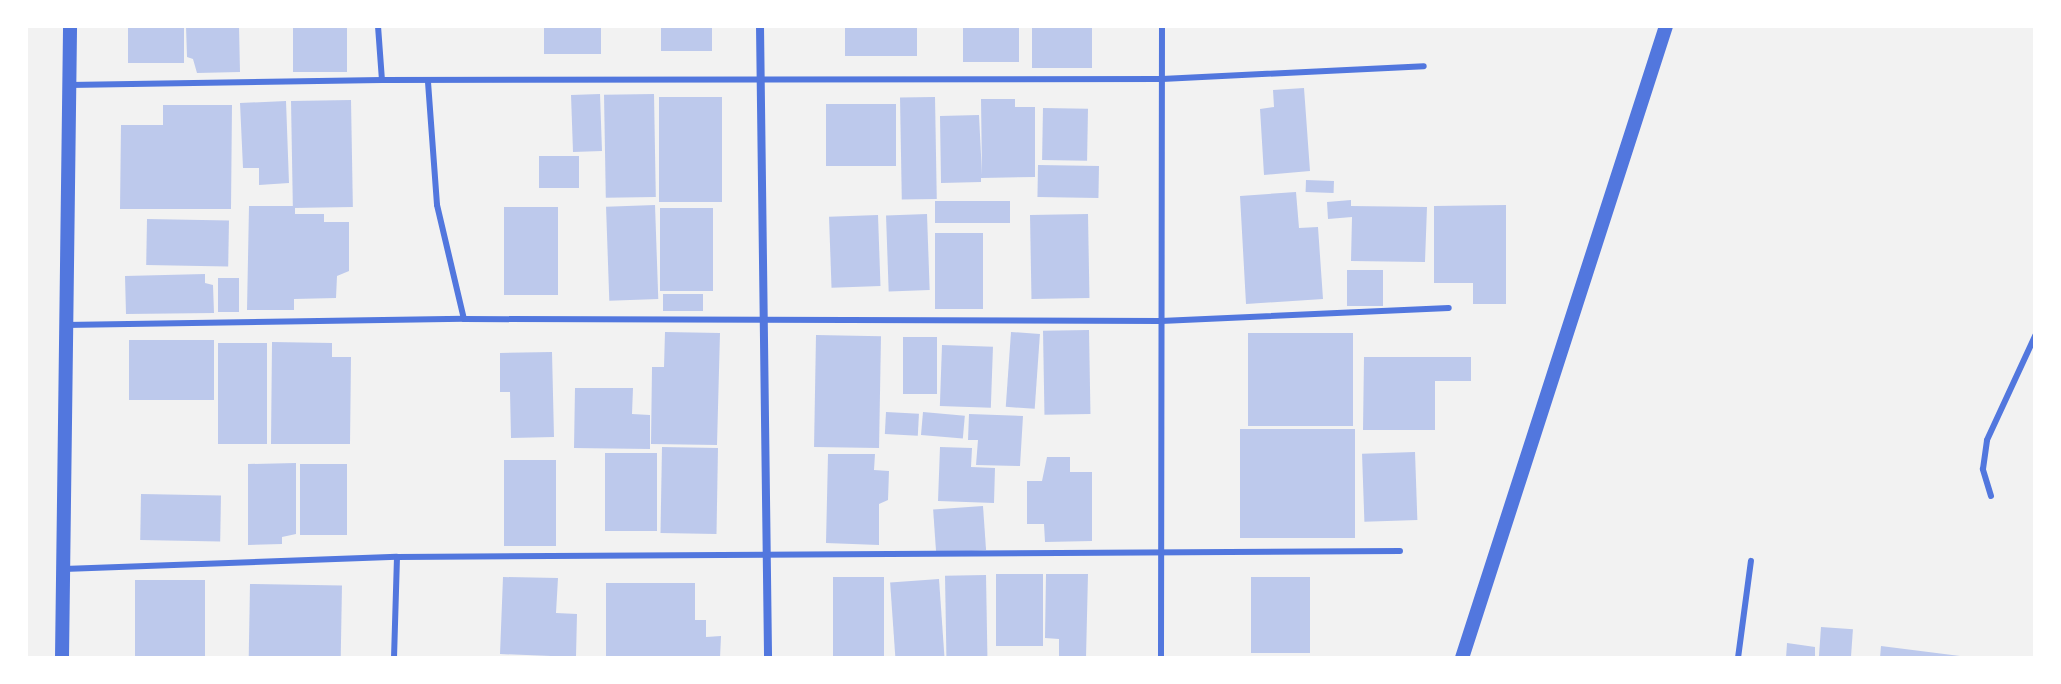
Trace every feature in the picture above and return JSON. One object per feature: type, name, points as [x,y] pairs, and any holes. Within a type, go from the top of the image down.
[{"type":"street","points":[[62,658],[60,569],[70,26]]},
{"type":"street","points":[[760,26],[768,658]]},
{"type":"street","points":[[1462,658],[1666,26]]},
{"type":"lane","points":[[378,26],[382,80]]},
{"type":"lane","points":[[1161,658],[1162,26]]},
{"type":"lane","points":[[69,85],[382,80],[1162,79],[1424,66]]},
{"type":"lane","points":[[428,82],[437,205],[464,319]]},
{"type":"lane","points":[[65,325],[464,319],[1162,321],[1449,308]]},
{"type":"lane","points":[[1991,496],[1983,469],[1987,440],[2035,336]]},
{"type":"lane","points":[[60,569],[397,557],[1400,551]]},
{"type":"lane","points":[[394,658],[397,557]]},
{"type":"lane","points":[[1738,658],[1751,561]]},
{"type":"building","points":[[128,26],[184,26],[184,63],[128,63]]},
{"type":"building","points":[[186,26],[239,26],[240,72],[197,73],[193,59],[187,57]]},
{"type":"building","points":[[293,26],[347,26],[347,72],[293,72]]},
{"type":"building","points":[[544,26],[601,26],[601,54],[544,54]]},
{"type":"building","points":[[661,26],[712,26],[712,51],[661,51]]},
{"type":"building","points":[[845,26],[917,26],[917,56],[845,56]]},
{"type":"building","points":[[963,26],[1019,26],[1019,62],[963,62]]},
{"type":"building","points":[[1032,26],[1092,26],[1092,68],[1032,68]]},
{"type":"building","points":[[1304,88],[1310,171],[1264,175],[1260,109],[1274,107],[1273,90]]},
{"type":"building","points":[[600,94],[602,151],[573,152],[571,95]]},
{"type":"building","points":[[654,94],[656,197],[606,198],[604,95]]},
{"type":"building","points":[[659,97],[722,97],[722,202],[659,202]]},
{"type":"building","points":[[935,97],[937,199],[902,200],[900,98]]},
{"type":"building","points":[[981,99],[1015,99],[1015,107],[1035,107],[1035,177],[981,178],[981,182],[941,183],[940,116],[979,115],[982,175]]},
{"type":"building","points":[[351,100],[353,207],[293,208],[291,101]]},
{"type":"building","points":[[286,101],[289,183],[259,185],[259,168],[243,168],[240,103]]},
{"type":"building","points":[[826,104],[896,104],[896,166],[826,166]]},
{"type":"building","points":[[163,105],[232,105],[231,209],[120,209],[121,125],[163,125]]},
{"type":"building","points":[[1043,108],[1088,109],[1087,161],[1042,160]]},
{"type":"building","points":[[539,156],[579,156],[579,188],[539,188]]},
{"type":"building","points":[[1038,165],[1099,166],[1098,198],[1037,197]]},
{"type":"building","points":[[1306,180],[1334,181],[1334,193],[1306,192]]},
{"type":"building","points":[[1296,192],[1299,228],[1318,227],[1323,299],[1246,304],[1240,196]]},
{"type":"building","points":[[1351,200],[1351,206],[1427,207],[1425,262],[1351,261],[1352,217],[1328,219],[1327,202]]},
{"type":"building","points":[[935,201],[1010,201],[1010,223],[935,223]]},
{"type":"building","points":[[655,205],[658,299],[609,301],[606,207]]},
{"type":"building","points":[[1506,205],[1506,304],[1473,304],[1473,283],[1434,283],[1434,206]]},
{"type":"building","points":[[249,206],[295,206],[295,214],[324,214],[324,222],[349,222],[349,271],[337,276],[336,298],[294,299],[294,310],[247,310]]},
{"type":"building","points":[[504,207],[558,207],[558,295],[504,295]]},
{"type":"building","points":[[660,208],[713,208],[713,291],[660,291]]},
{"type":"building","points":[[927,214],[930,290],[889,291],[886,215]]},
{"type":"building","points":[[1088,214],[1089,298],[1031,299],[1030,215]]},
{"type":"building","points":[[878,215],[880,286],[832,288],[829,217]]},
{"type":"building","points":[[147,219],[229,220],[228,266],[146,265]]},
{"type":"building","points":[[935,233],[983,233],[983,309],[935,309]]},
{"type":"building","points":[[1347,270],[1383,270],[1383,306],[1347,306]]},
{"type":"building","points":[[205,274],[205,283],[213,285],[214,313],[126,314],[125,276]]},
{"type":"building","points":[[218,278],[239,278],[239,312],[218,312]]},
{"type":"building","points":[[663,294],[703,294],[703,311],[663,311]]},
{"type":"building","points":[[1089,330],[1090,414],[1044,415],[1043,331]]},
{"type":"building","points":[[665,332],[720,333],[717,445],[651,444],[652,367],[664,367]]},
{"type":"building","points":[[1011,332],[1040,334],[1035,409],[1006,407]]},
{"type":"building","points":[[1248,333],[1353,333],[1353,426],[1248,426]]},
{"type":"building","points":[[816,335],[881,336],[879,448],[814,447]]},
{"type":"building","points":[[903,337],[937,337],[937,394],[903,394]]},
{"type":"building","points":[[129,340],[214,340],[214,400],[129,400]]},
{"type":"building","points":[[272,342],[332,343],[332,357],[351,357],[350,444],[271,444]]},
{"type":"building","points":[[218,343],[267,343],[267,444],[218,444]]},
{"type":"building","points":[[942,345],[993,347],[991,408],[940,406]]},
{"type":"building","points":[[552,352],[554,437],[511,438],[510,392],[500,392],[500,353]]},
{"type":"building","points":[[1364,357],[1471,357],[1471,381],[1435,381],[1435,430],[1363,430]]},
{"type":"building","points":[[575,388],[633,388],[632,414],[650,415],[650,449],[574,448]]},
{"type":"building","points":[[886,412],[919,414],[918,436],[885,434]]},
{"type":"building","points":[[923,412],[965,416],[963,439],[921,435]]},
{"type":"building","points":[[969,414],[1023,416],[1020,466],[976,465],[978,440],[968,440]]},
{"type":"building","points":[[1240,429],[1355,429],[1355,538],[1240,538]]},
{"type":"building","points":[[662,447],[718,448],[716,534],[660,533]]},
{"type":"building","points":[[940,447],[972,448],[971,467],[995,468],[994,503],[938,501]]},
{"type":"building","points":[[1415,452],[1417,520],[1364,522],[1362,454]]},
{"type":"building","points":[[605,453],[657,453],[657,531],[605,531]]},
{"type":"building","points":[[828,454],[875,454],[874,470],[889,471],[888,500],[879,504],[879,545],[826,543]]},
{"type":"building","points":[[1047,457],[1070,457],[1070,472],[1092,472],[1092,541],[1045,542],[1044,524],[1027,524],[1027,481],[1042,481]]},
{"type":"building","points":[[504,460],[556,460],[556,546],[504,546]]},
{"type":"building","points":[[296,463],[296,534],[282,537],[282,544],[248,545],[248,464]]},
{"type":"building","points":[[300,464],[347,464],[347,535],[300,535]]},
{"type":"building","points":[[141,494],[221,495],[220,541],[140,540]]},
{"type":"building","points":[[983,506],[986,550],[936,553],[933,509]]},
{"type":"building","points":[[996,574],[1043,574],[1043,646],[996,646]]},
{"type":"building","points":[[1046,574],[1088,574],[1086,658],[1059,658],[1059,639],[1045,638]]},
{"type":"building","points":[[986,575],[987,658],[946,658],[945,576]]},
{"type":"building","points":[[503,577],[558,578],[556,613],[577,614],[576,657],[500,654]]},
{"type":"building","points":[[833,577],[884,577],[884,658],[833,658]]},
{"type":"building","points":[[1251,577],[1310,577],[1310,653],[1251,653]]},
{"type":"building","points":[[939,579],[945,658],[895,658],[890,582]]},
{"type":"building","points":[[135,580],[205,580],[205,658],[135,658]]},
{"type":"building","points":[[606,583],[695,583],[695,620],[706,620],[706,637],[721,636],[720,658],[606,658]]},
{"type":"building","points":[[250,584],[342,586],[341,658],[249,658]]},
{"type":"building","points":[[1821,627],[1853,629],[1851,658],[1819,658]]},
{"type":"building","points":[[1787,643],[1815,647],[1815,658],[1786,658]]},
{"type":"building","points":[[1881,646],[1960,656],[1960,658],[1880,658]]}]
